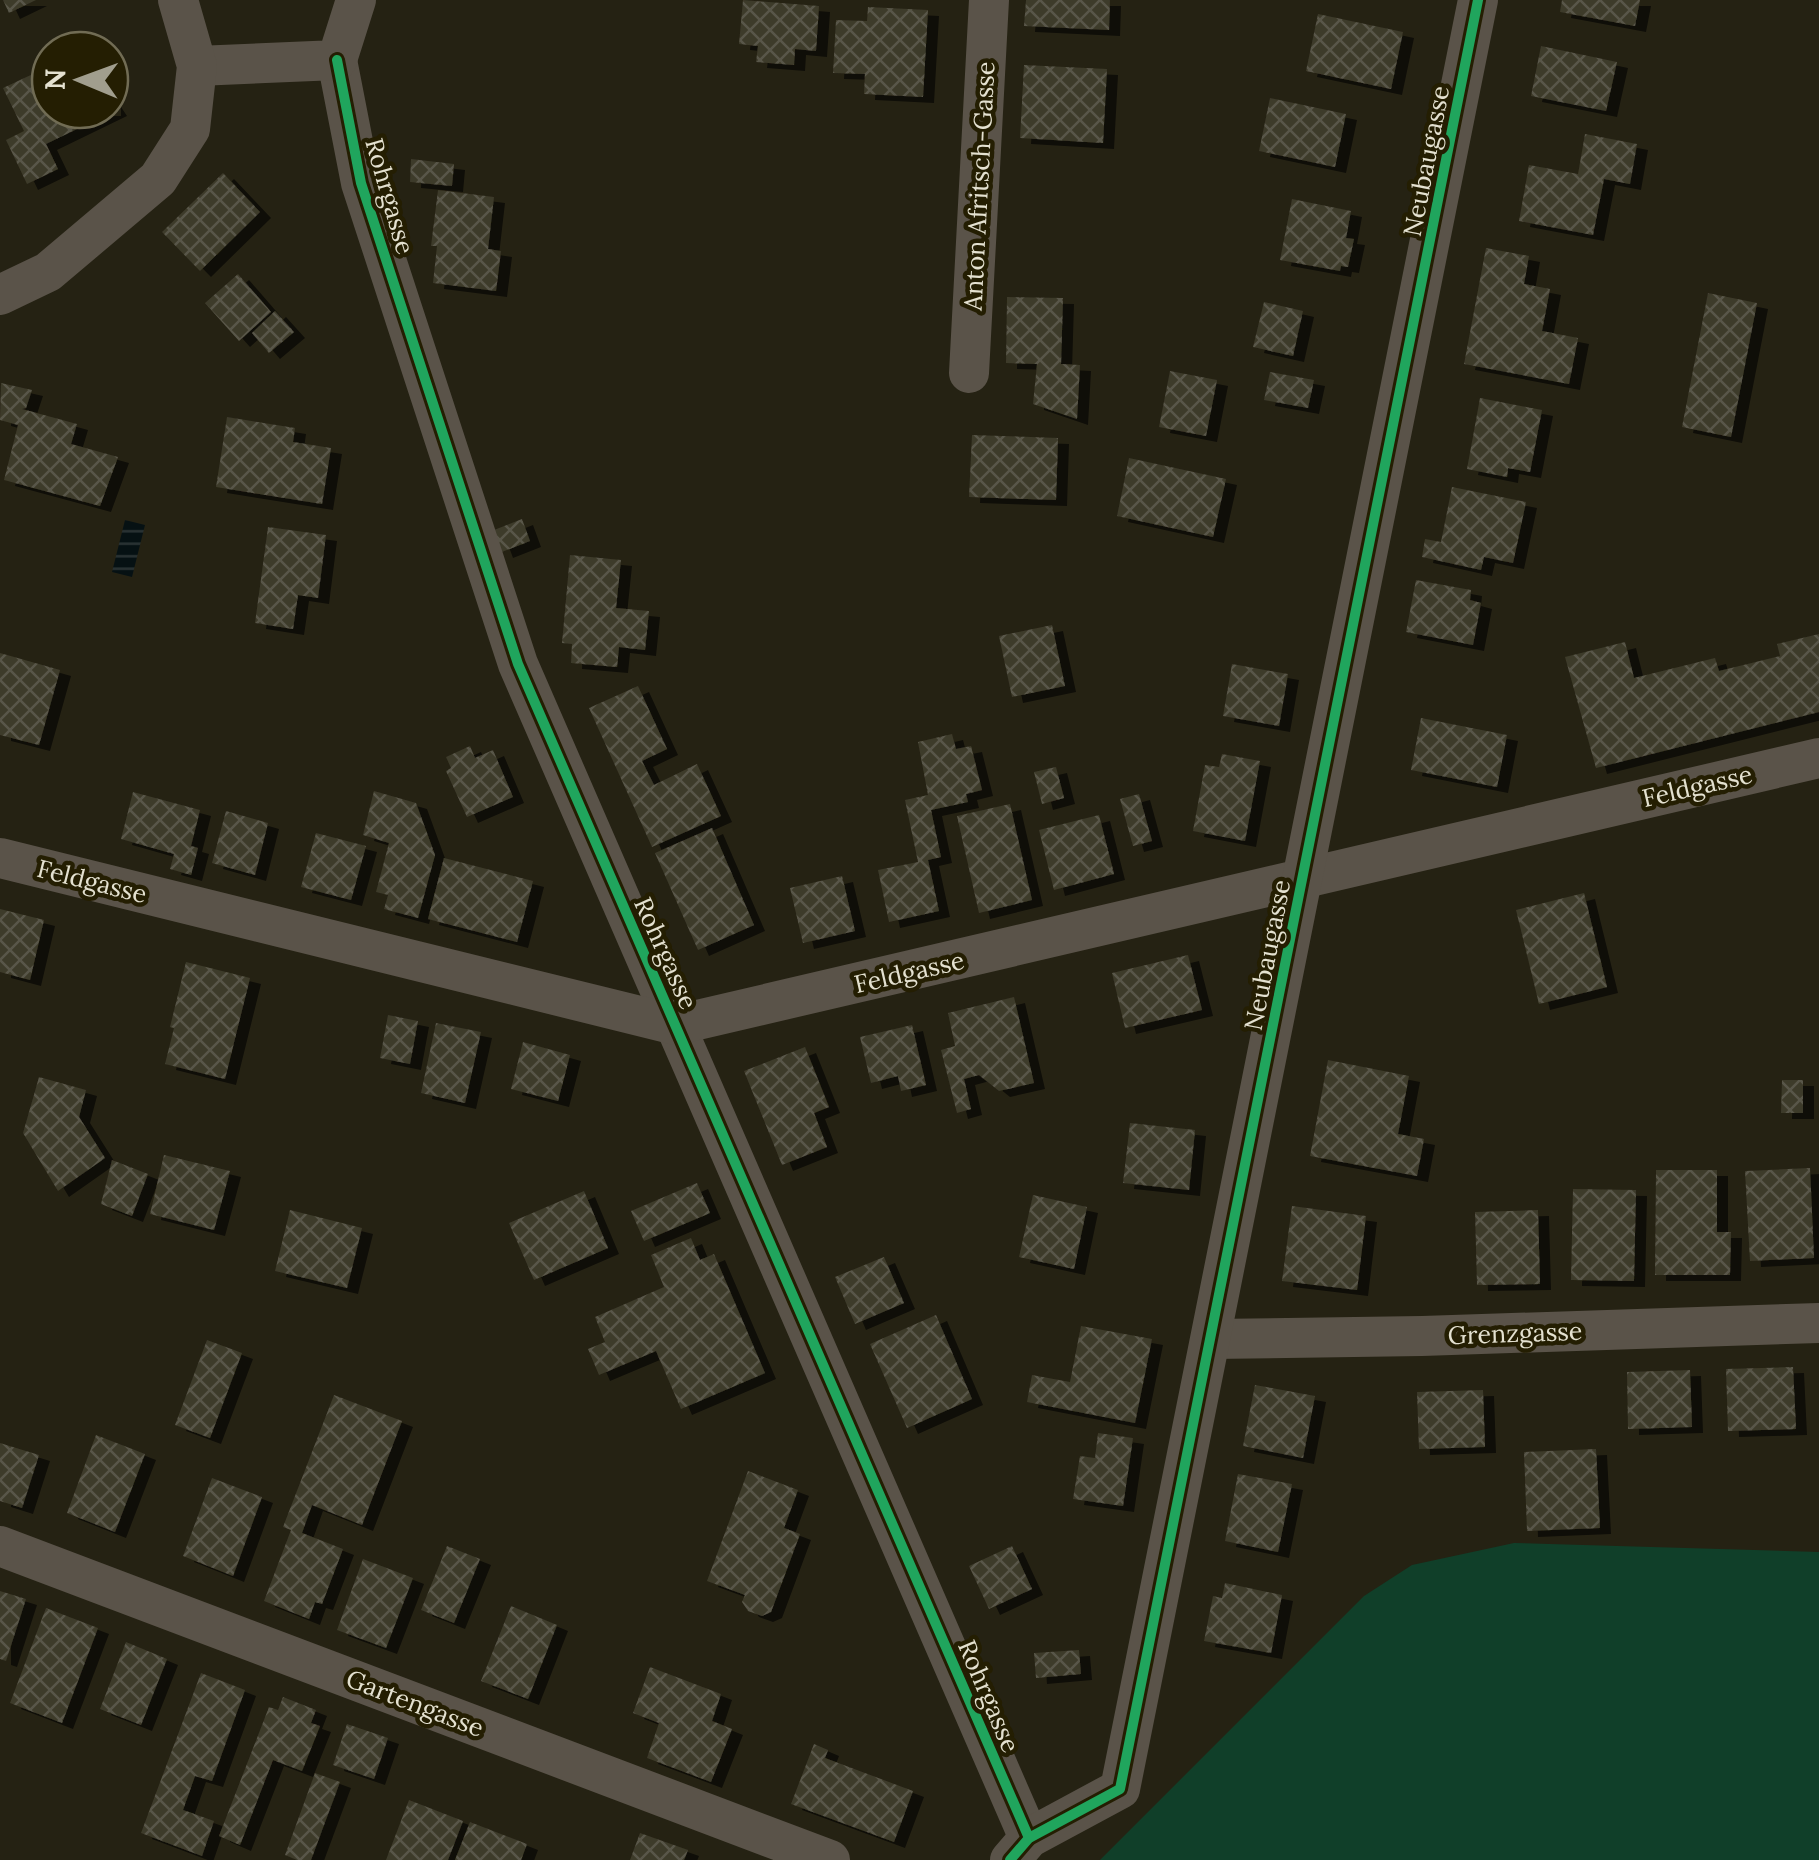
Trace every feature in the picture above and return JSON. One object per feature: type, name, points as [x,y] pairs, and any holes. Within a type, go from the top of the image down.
[{"type":"street","points":[[0,295],[48,272],[158,179],[190,129],[196,66],[178,0]]},
{"type":"street","points":[[196,66],[337,60],[356,0]]},
{"type":"street","name":"Anton Afritsch-Gasse","points":[[969,373],[989,0]]},
{"type":"street","name":"Neubaugasse","points":[[1020,1849],[1120,1789],[1478,0]]},
{"type":"street","name":"Rohrgasse","points":[[337,60],[361,184],[518,664],[676,1026],[1020,1849]]},
{"type":"street","name":"Feldgasse","points":[[0,858],[676,1026],[1819,758]]},
{"type":"street","name":"Grenzgasse","points":[[1210,1339],[1442,1336],[1819,1322]]},
{"type":"street","name":"Gartengasse","points":[[0,1546],[830,1860]]},
{"type":"green space","points":[[1514,1543],[1819,1552],[1819,1860],[1100,1860],[1364,1596],[1412,1565]]},
{"type":"shaded area","points":[[125,520],[145,525],[132,577],[112,572]]},
{"type":"building","points":[[3,0],[36,0],[9,13]]},
{"type":"building","points":[[743,0],[819,6],[816,51],[795,49],[794,65],[756,62],[758,46],[739,44]]},
{"type":"building","points":[[1026,0],[1110,0],[1109,30],[1024,26]]},
{"type":"building","points":[[1562,0],[1640,0],[1635,26],[1560,12]]},
{"type":"building","points":[[868,7],[928,10],[923,97],[864,94],[865,74],[833,73],[836,20],[867,21]]},
{"type":"building","points":[[1318,14],[1403,32],[1391,89],[1306,71]]},
{"type":"building","points":[[1541,46],[1617,62],[1606,111],[1531,96]]},
{"type":"building","points":[[1024,65],[1107,69],[1103,143],[1020,138]]},
{"type":"building","points":[[30,75],[30,130],[75,130],[46,144],[58,169],[27,184],[6,140],[24,131],[3,88]]},
{"type":"building","points":[[1270,98],[1346,114],[1335,167],[1259,151]]},
{"type":"building","points":[[1585,134],[1637,144],[1630,184],[1604,179],[1593,235],[1519,221],[1529,165],[1578,174]]},
{"type":"building","points":[[411,159],[454,164],[452,186],[410,182]]},
{"type":"building","points":[[223,173],[260,212],[200,271],[162,232]]},
{"type":"building","points":[[438,190],[494,197],[488,249],[501,251],[496,291],[433,283],[437,246],[431,246]]},
{"type":"building","points":[[1292,199],[1351,211],[1346,238],[1354,239],[1348,267],[1341,266],[1340,271],[1280,260]]},
{"type":"building","points":[[1486,248],[1529,256],[1524,284],[1550,289],[1542,331],[1578,338],[1569,384],[1464,364]]},
{"type":"building","points":[[238,274],[271,312],[239,341],[205,303]]},
{"type":"building","points":[[1708,293],[1757,303],[1731,437],[1682,427]]},
{"type":"building","points":[[1007,297],[1063,298],[1061,364],[1080,365],[1077,419],[1033,404],[1037,364],[1006,363]]},
{"type":"building","points":[[1264,302],[1303,311],[1293,356],[1253,347]]},
{"type":"building","points":[[275,311],[294,332],[269,353],[252,333]]},
{"type":"building","points":[[1170,371],[1217,380],[1206,436],[1159,427]]},
{"type":"building","points":[[1270,372],[1314,380],[1308,408],[1264,400]]},
{"type":"building","points":[[1,383],[32,390],[26,408],[22,409],[77,424],[71,444],[118,457],[100,506],[4,480],[18,425],[0,420]]},
{"type":"building","points":[[1480,398],[1542,410],[1530,472],[1508,468],[1507,477],[1467,469]]},
{"type":"building","points":[[227,417],[295,428],[293,442],[331,448],[322,504],[216,487]]},
{"type":"building","points":[[972,435],[1058,438],[1056,500],[969,497]]},
{"type":"building","points":[[1129,458],[1226,479],[1213,537],[1117,516]]},
{"type":"building","points":[[1452,487],[1526,502],[1513,563],[1484,557],[1481,570],[1422,557],[1425,539],[1441,542]]},
{"type":"building","points":[[522,519],[530,541],[502,552],[494,530]]},
{"type":"building","points":[[268,527],[326,535],[318,598],[298,595],[293,629],[255,623]]},
{"type":"building","points":[[570,555],[621,560],[616,608],[649,611],[645,650],[619,647],[617,667],[571,663],[572,644],[562,643]]},
{"type":"building","points":[[1416,580],[1471,590],[1470,600],[1481,603],[1473,645],[1406,632]]},
{"type":"building","points":[[1052,625],[1065,686],[1012,697],[999,636]]},
{"type":"building","points":[[1819,634],[1819,712],[1596,768],[1565,657],[1625,642],[1634,678],[1715,658],[1719,671],[1780,656],[1777,644]]},
{"type":"building","points":[[0,653],[60,670],[39,745],[0,735]]},
{"type":"building","points":[[1232,664],[1288,674],[1279,726],[1223,716]]},
{"type":"building","points":[[638,686],[667,749],[642,761],[654,785],[697,764],[721,816],[652,847],[589,708]]},
{"type":"building","points":[[1421,718],[1507,735],[1497,787],[1411,770]]},
{"type":"building","points":[[952,734],[956,749],[971,746],[982,790],[966,794],[968,802],[931,810],[941,857],[928,860],[939,911],[889,922],[878,870],[918,862],[905,800],[928,795],[918,742]]},
{"type":"building","points":[[470,746],[475,758],[493,750],[513,797],[467,817],[446,771],[451,768],[446,757]]},
{"type":"building","points":[[1222,754],[1260,761],[1245,841],[1193,831],[1205,765],[1219,767]]},
{"type":"building","points":[[1056,767],[1064,798],[1042,804],[1034,772]]},
{"type":"building","points":[[374,791],[416,803],[435,855],[418,918],[384,909],[388,895],[376,892],[389,843],[363,835]]},
{"type":"building","points":[[133,792],[200,810],[191,846],[198,848],[191,875],[170,869],[174,854],[121,839]]},
{"type":"building","points":[[1139,794],[1152,841],[1133,846],[1120,799]]},
{"type":"building","points":[[1010,804],[1032,900],[979,913],[957,816]]},
{"type":"building","points":[[226,811],[268,823],[255,875],[212,863]]},
{"type":"building","points":[[1099,815],[1114,874],[1054,890],[1039,830]]},
{"type":"building","points":[[712,828],[754,925],[698,950],[655,853]]},
{"type":"building","points":[[316,833],[366,846],[351,900],[301,887]]},
{"type":"building","points":[[444,858],[533,881],[517,942],[428,919]]},
{"type":"building","points":[[842,876],[855,931],[803,943],[790,888]]},
{"type":"building","points":[[1584,893],[1607,987],[1539,1004],[1516,910]]},
{"type":"building","points":[[0,909],[44,920],[30,980],[0,972]]},
{"type":"building","points":[[1188,955],[1202,1010],[1125,1028],[1112,973]]},
{"type":"building","points":[[186,962],[250,978],[225,1079],[165,1064]]},
{"type":"building","points":[[1014,997],[1034,1083],[999,1091],[979,1075],[964,1079],[971,1109],[957,1113],[941,1050],[955,1046],[948,1013]]},
{"type":"building","points":[[388,1015],[418,1021],[410,1064],[380,1058]]},
{"type":"building","points":[[436,1023],[481,1032],[465,1103],[421,1093]]},
{"type":"building","points":[[912,1025],[926,1085],[901,1091],[898,1076],[871,1083],[860,1037]]},
{"type":"building","points":[[523,1042],[570,1055],[558,1101],[511,1089]]},
{"type":"building","points":[[805,1047],[829,1107],[814,1113],[827,1147],[782,1165],[744,1071]]},
{"type":"building","points":[[1328,1060],[1409,1076],[1398,1134],[1424,1139],[1417,1176],[1310,1156]]},
{"type":"building","points":[[39,1077],[86,1090],[79,1117],[105,1158],[58,1191],[23,1133]]},
{"type":"building","points":[[1782,1080],[1803,1080],[1803,1113],[1781,1113]]},
{"type":"building","points":[[1130,1123],[1195,1130],[1189,1190],[1123,1183]]},
{"type":"building","points":[[164,1155],[230,1171],[214,1230],[150,1214]]},
{"type":"building","points":[[112,1160],[148,1174],[132,1216],[101,1204]]},
{"type":"building","points":[[1810,1168],[1814,1258],[1750,1261],[1745,1171]]},
{"type":"building","points":[[1656,1170],[1717,1170],[1717,1232],[1731,1232],[1730,1275],[1655,1275]]},
{"type":"building","points":[[697,1183],[710,1213],[644,1241],[631,1211]]},
{"type":"building","points":[[1573,1189],[1636,1190],[1634,1281],[1571,1280]]},
{"type":"building","points":[[584,1191],[608,1248],[534,1280],[509,1223]]},
{"type":"building","points":[[1033,1195],[1087,1207],[1074,1269],[1019,1257]]},
{"type":"building","points":[[1292,1206],[1366,1216],[1357,1290],[1282,1281]]},
{"type":"building","points":[[290,1210],[362,1228],[347,1288],[275,1271]]},
{"type":"building","points":[[1538,1210],[1540,1284],[1477,1285],[1475,1212]]},
{"type":"building","points":[[691,1238],[700,1260],[714,1254],[765,1373],[681,1409],[656,1351],[599,1375],[588,1349],[605,1342],[595,1317],[664,1287],[651,1255]]},
{"type":"building","points":[[884,1257],[904,1303],[855,1324],[835,1277]]},
{"type":"building","points":[[936,1315],[972,1399],[907,1428],[870,1344]]},
{"type":"building","points":[[1081,1326],[1152,1339],[1135,1423],[1027,1402],[1032,1375],[1070,1382]]},
{"type":"building","points":[[207,1340],[242,1353],[210,1438],[175,1425]]},
{"type":"building","points":[[1793,1367],[1796,1429],[1728,1431],[1726,1369]]},
{"type":"building","points":[[1690,1370],[1692,1427],[1628,1429],[1627,1372]]},
{"type":"building","points":[[1255,1385],[1315,1396],[1303,1458],[1243,1446]]},
{"type":"building","points":[[1483,1390],[1485,1447],[1419,1449],[1417,1392]]},
{"type":"building","points":[[334,1395],[402,1421],[362,1525],[312,1505],[302,1533],[343,1549],[322,1604],[315,1602],[309,1619],[264,1601],[291,1530],[283,1527]]},
{"type":"building","points":[[1098,1433],[1133,1438],[1123,1506],[1073,1499],[1080,1456],[1095,1458]]},
{"type":"building","points":[[96,1435],[145,1454],[115,1532],[67,1513]]},
{"type":"building","points":[[0,1443],[39,1455],[22,1508],[0,1501]]},
{"type":"building","points":[[1596,1449],[1600,1528],[1527,1531],[1524,1452]]},
{"type":"building","points":[[748,1471],[798,1490],[784,1528],[800,1534],[771,1612],[762,1616],[748,1611],[742,1602],[745,1595],[707,1581]]},
{"type":"building","points":[[1238,1474],[1292,1484],[1278,1552],[1225,1541]]},
{"type":"building","points":[[212,1478],[262,1497],[233,1576],[183,1556]]},
{"type":"building","points":[[447,1546],[480,1559],[454,1623],[421,1610]]},
{"type":"building","points":[[1012,1546],[1032,1589],[989,1609],[969,1566]]},
{"type":"building","points":[[363,1559],[413,1578],[386,1648],[337,1630]]},
{"type":"building","points":[[1225,1583],[1282,1595],[1271,1653],[1204,1641],[1213,1596],[1222,1598]]},
{"type":"building","points":[[0,1591],[26,1599],[6,1661],[0,1659]]},
{"type":"building","points":[[511,1606],[557,1625],[528,1699],[481,1681]]},
{"type":"building","points":[[46,1608],[98,1628],[62,1723],[10,1703]]},
{"type":"building","points":[[126,1642],[167,1659],[141,1725],[100,1709]]},
{"type":"building","points":[[1079,1650],[1081,1674],[1036,1678],[1034,1653]]},
{"type":"building","points":[[650,1667],[721,1694],[712,1721],[732,1729],[711,1782],[647,1758],[659,1723],[633,1713]]},
{"type":"building","points":[[201,1673],[245,1690],[212,1781],[195,1776],[183,1810],[214,1821],[202,1856],[141,1833]]},
{"type":"building","points":[[283,1697],[316,1710],[311,1723],[320,1726],[302,1771],[273,1760],[240,1845],[219,1836],[269,1707],[278,1710]]},
{"type":"building","points":[[347,1724],[388,1738],[374,1779],[333,1765]]},
{"type":"building","points":[[814,1744],[828,1750],[825,1758],[913,1791],[894,1842],[791,1804]]},
{"type":"building","points":[[315,1773],[340,1782],[311,1860],[297,1860],[285,1855]]},
{"type":"building","points":[[409,1800],[463,1821],[448,1860],[386,1860]]},
{"type":"building","points":[[470,1822],[527,1844],[521,1860],[455,1860]]},
{"type":"building","points":[[640,1833],[688,1850],[684,1860],[630,1860]]},
{"type":"cycle path","points":[[1010,1860],[1029,1838],[1120,1789],[1478,0]]},
{"type":"cycle path","points":[[337,60],[361,183],[518,664],[1029,1838]]}]
